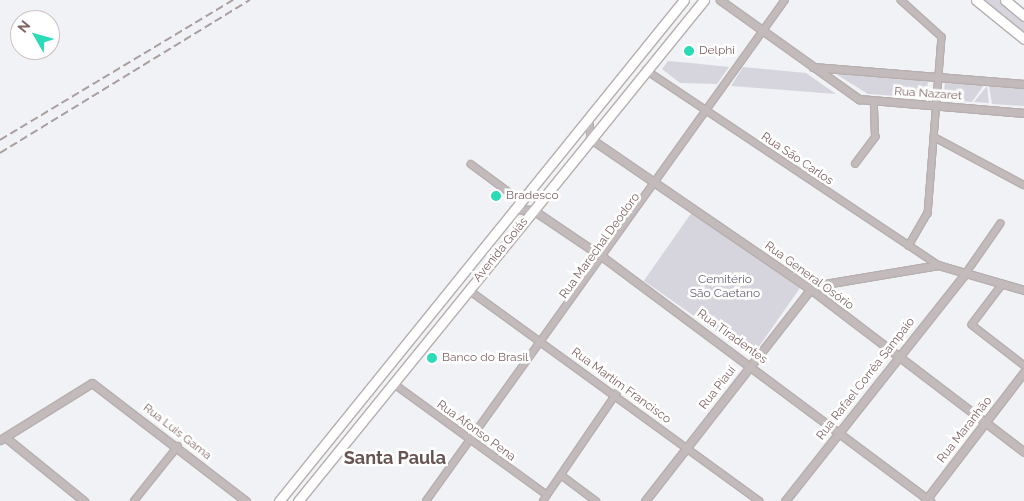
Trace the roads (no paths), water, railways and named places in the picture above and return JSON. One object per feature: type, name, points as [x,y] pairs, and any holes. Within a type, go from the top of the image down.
[{"type":"main road","name":"Avenida Goiás","points":[[280,501],[684,0]]},
{"type":"main road","name":"Avenida Goiás","points":[[298,501],[704,0]]},
{"type":"main road","points":[[976,0],[1024,39]]},
{"type":"main road","points":[[1005,0],[1024,16]]},
{"type":"street","name":"Rua Nazaret","points":[[720,0],[834,85],[874,102],[1024,113]]},
{"type":"street","name":"Rua Marechal Deodoro","points":[[426,501],[604,258],[785,0]]},
{"type":"street","points":[[901,0],[941,33],[933,106],[934,137],[928,213],[909,246]]},
{"type":"street","name":"Rua Nazaret","points":[[808,66],[834,72],[1024,84]]},
{"type":"street","name":"Rua São Carlos","points":[[646,70],[938,265]]},
{"type":"street","points":[[834,72],[834,85]]},
{"type":"street","points":[[855,164],[874,137],[874,102]]},
{"type":"street","points":[[588,120],[591,138]]},
{"type":"street","points":[[934,137],[1024,185]]},
{"type":"street","name":"Rua General Osório","points":[[591,138],[809,288],[1024,452]]},
{"type":"street","points":[[471,164],[521,201]]},
{"type":"street","points":[[514,210],[533,210]]},
{"type":"street","name":"Rua Tiradentes","points":[[533,210],[604,258],[751,364],[927,500]]},
{"type":"street","points":[[966,273],[1000,224]]},
{"type":"street","points":[[809,288],[938,265],[1024,290]]},
{"type":"street","name":"Rua Rafael Corrêa Sampaio","points":[[785,501],[897,355],[966,273]]},
{"type":"street","points":[[1003,284],[972,325],[1024,365]]},
{"type":"street","name":"Rua Piauí","points":[[645,501],[809,288]]},
{"type":"street","name":"Rua Martim Francisco","points":[[469,290],[616,394],[759,501]]},
{"type":"street","name":"Rua Maranhão","points":[[927,500],[1024,372]]},
{"type":"street","name":"Rua Luis Gama","points":[[3,438],[92,383],[178,446],[246,501]]},
{"type":"street","name":"Rua Afonso Pena","points":[[393,383],[547,495]]},
{"type":"street","points":[[542,501],[616,394]]},
{"type":"street","points":[[3,438],[84,501]]},
{"type":"street","points":[[134,501],[178,446]]},
{"type":"street","points":[[561,475],[596,501]]},
{"type":"railway","points":[[0,140],[233,0]]},
{"type":"railway","points":[[0,153],[250,0]]},
{"type":"place","name":"Delphi","points":[[689,51]]},
{"type":"place","name":"Bradesco","points":[[496,196]]},
{"type":"place","name":"Banco do Brasil","points":[[432,358]]},
{"type":"district","name":"Santa Paula","points":[[395,458]]},
{"type":"park label","name":"Cemitério São Caetano","points":[[725,287]]}]
